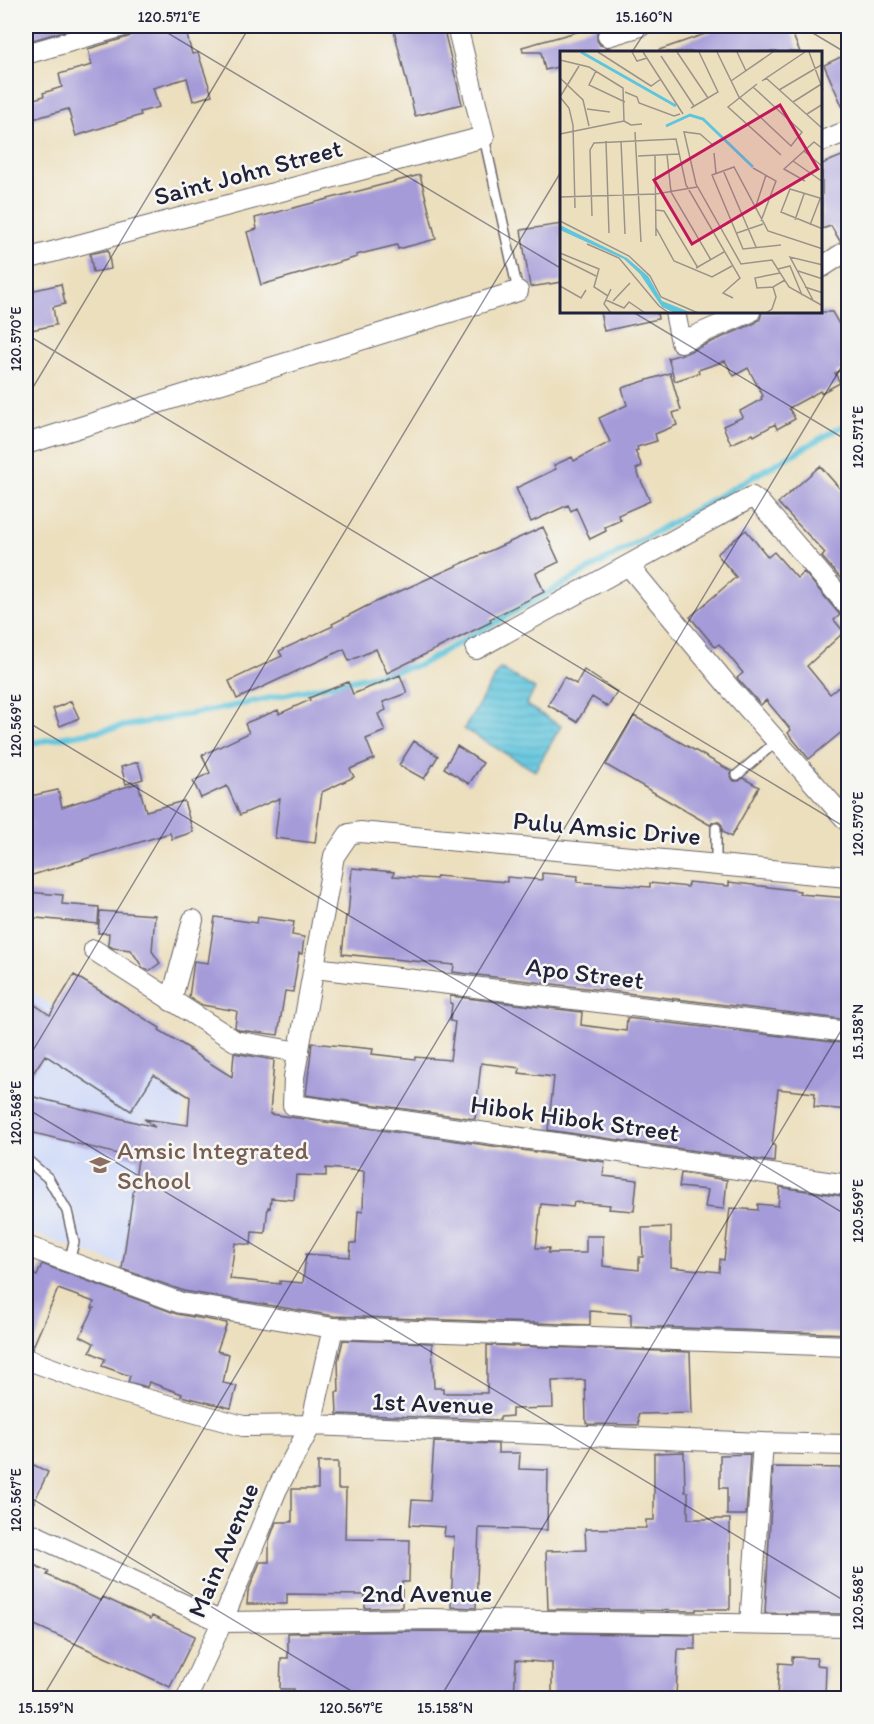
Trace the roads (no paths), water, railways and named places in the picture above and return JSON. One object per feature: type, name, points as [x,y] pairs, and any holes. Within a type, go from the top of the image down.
[{"type":"street","points":[[26,54],[124,26]]},
{"type":"street","points":[[457,26],[484,137]]},
{"type":"street","points":[[609,38],[641,26]]},
{"type":"street","points":[[823,141],[849,131]]},
{"type":"street","name":"Saint John Street","points":[[26,260],[484,137]]},
{"type":"street","points":[[823,266],[849,250]]},
{"type":"street","points":[[26,444],[518,291]]},
{"type":"street","points":[[675,314],[681,342],[745,314]]},
{"type":"street","points":[[476,649],[752,496],[849,606]]},
{"type":"street","points":[[629,566],[777,741],[849,822]]},
{"type":"street","name":"Pulu Amsic Drive","points":[[315,968],[334,856],[349,834],[360,832],[849,877]]},
{"type":"street","points":[[171,1001],[193,920]]},
{"type":"street","points":[[94,950],[235,1041],[299,1052],[315,968]]},
{"type":"street","name":"Apo Street","points":[[315,968],[849,1032]]},
{"type":"street","name":"Hibok Hibok Street","points":[[299,1052],[294,1077],[293,1105],[849,1185]]},
{"type":"street","points":[[26,1246],[181,1303],[333,1328],[849,1346]]},
{"type":"street","name":"Main Avenue","points":[[187,1698],[222,1622],[277,1489],[311,1425],[333,1328]]},
{"type":"street","name":"1st Avenue","points":[[26,1359],[102,1387],[243,1426],[311,1425],[849,1445]]},
{"type":"street","points":[[750,1624],[763,1443]]},
{"type":"street","name":"2nd Avenue","points":[[26,1531],[222,1622],[428,1619],[849,1626]]},
{"type":"lane","points":[[484,137],[518,291]]},
{"type":"lane","points":[[738,775],[777,741]]},
{"type":"lane","points":[[716,828],[716,865]]},
{"type":"lane","points":[[26,1159],[48,1178],[67,1211],[74,1242],[69,1262]]},
{"type":"water","points":[[500,668],[535,689],[526,705],[561,726],[535,771],[464,729]]},
{"type":"waterway","points":[[26,744],[229,707],[420,665],[848,423]]},
{"type":"place","name":"Amsic Integrated School","points":[[100,1165]]}]
